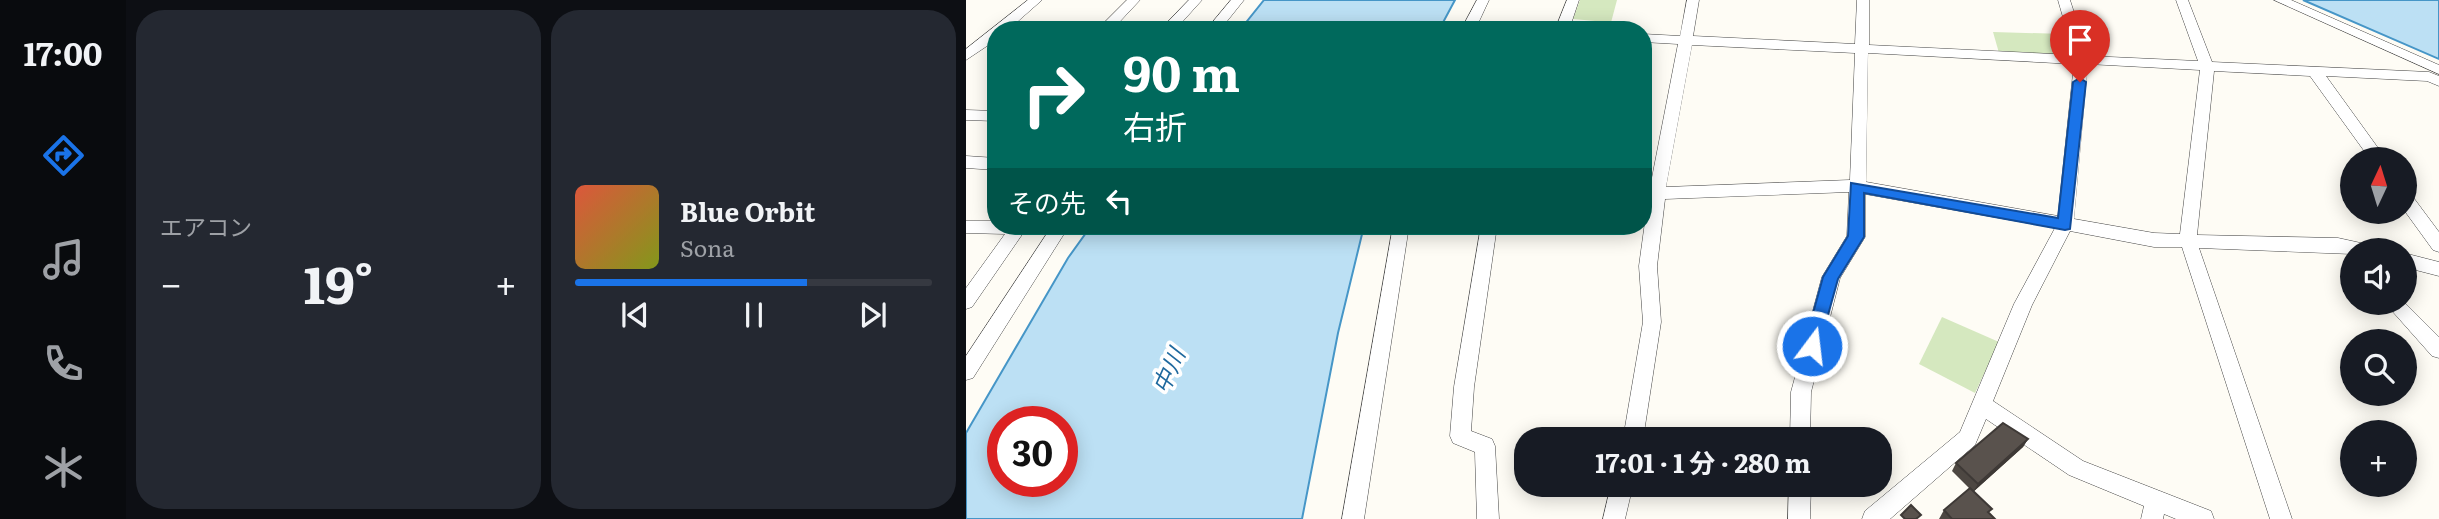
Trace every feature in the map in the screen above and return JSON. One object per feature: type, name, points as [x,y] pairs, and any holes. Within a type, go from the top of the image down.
[{"type":"street","points":[[1010,21],[1036,0]]},
{"type":"street","points":[[1112,21],[1132,0]]},
{"type":"street","points":[[1175,21],[1195,0]]},
{"type":"street","points":[[1220,21],[1238,0]]},
{"type":"street","points":[[1472,21],[1483,0]]},
{"type":"street","points":[[1565,21],[1573,0]]},
{"type":"street","points":[[1652,186],[1687,40],[1693,0]]},
{"type":"street","points":[[1800,427],[1801,392],[1831,277],[1856,237],[1863,0]]},
{"type":"street","points":[[1873,519],[1968,438],[2022,304],[2065,225],[2082,60],[2064,0]]},
{"type":"street","points":[[2182,0],[2207,66],[2188,240],[2281,519]]},
{"type":"street","points":[[2280,0],[2439,70]]},
{"type":"street","points":[[1652,38],[2429,77],[2439,81]]},
{"type":"street","points":[[966,46],[987,45]]},
{"type":"street","points":[[966,56],[987,46]]},
{"type":"street","points":[[2315,72],[2369,147]]},
{"type":"street","points":[[969,119],[987,117]]},
{"type":"street","points":[[966,162],[987,163]]},
{"type":"street","points":[[1652,194],[1856,187],[2154,240],[2339,245]]},
{"type":"street","points":[[2417,215],[2439,245]]},
{"type":"street","points":[[966,226],[987,226]]},
{"type":"street","points":[[966,302],[1013,235]]},
{"type":"street","points":[[966,372],[1055,235]]},
{"type":"street","points":[[1353,519],[1400,235]]},
{"type":"street","points":[[1488,235],[1464,387],[1460,436],[1485,446],[1488,519]]},
{"type":"street","points":[[1635,427],[1652,322],[1649,235]]},
{"type":"street","points":[[2417,263],[2439,269]]},
{"type":"street","points":[[2405,315],[2439,350]]},
{"type":"street","points":[[1982,405],[2076,468],[2154,510],[2203,519]]},
{"type":"street","points":[[1614,519],[1619,497]]},
{"type":"street","points":[[1799,519],[1800,497]]},
{"type":"green space","points":[[1580,0],[1617,0],[1611,21],[1573,19]]},
{"type":"green space","points":[[1993,32],[2065,34],[2072,57],[1999,53]]},
{"type":"green space","points":[[1942,317],[1999,342],[1975,393],[1919,364]]},
{"type":"water","points":[[1264,0],[1455,0],[1444,21],[1247,21]]},
{"type":"water","points":[[2303,0],[2439,0],[2439,59]]},
{"type":"water","name":"中川","points":[[1085,235],[1362,235],[1338,333],[1302,519],[966,519],[966,433],[1068,258]]},
{"type":"building","points":[[2003,423],[2028,439],[1978,484],[1956,463]]},
{"type":"building","points":[[1970,488],[1992,509],[1988,512],[1995,519],[1952,519],[1944,510]]},
{"type":"building","points":[[1911,505],[1921,515],[1916,519],[1905,519],[1901,515]]},
{"type":"route","points":[[1812,346],[1831,277],[1856,237],[1856,187],[2065,225],[2080,82]]}]
